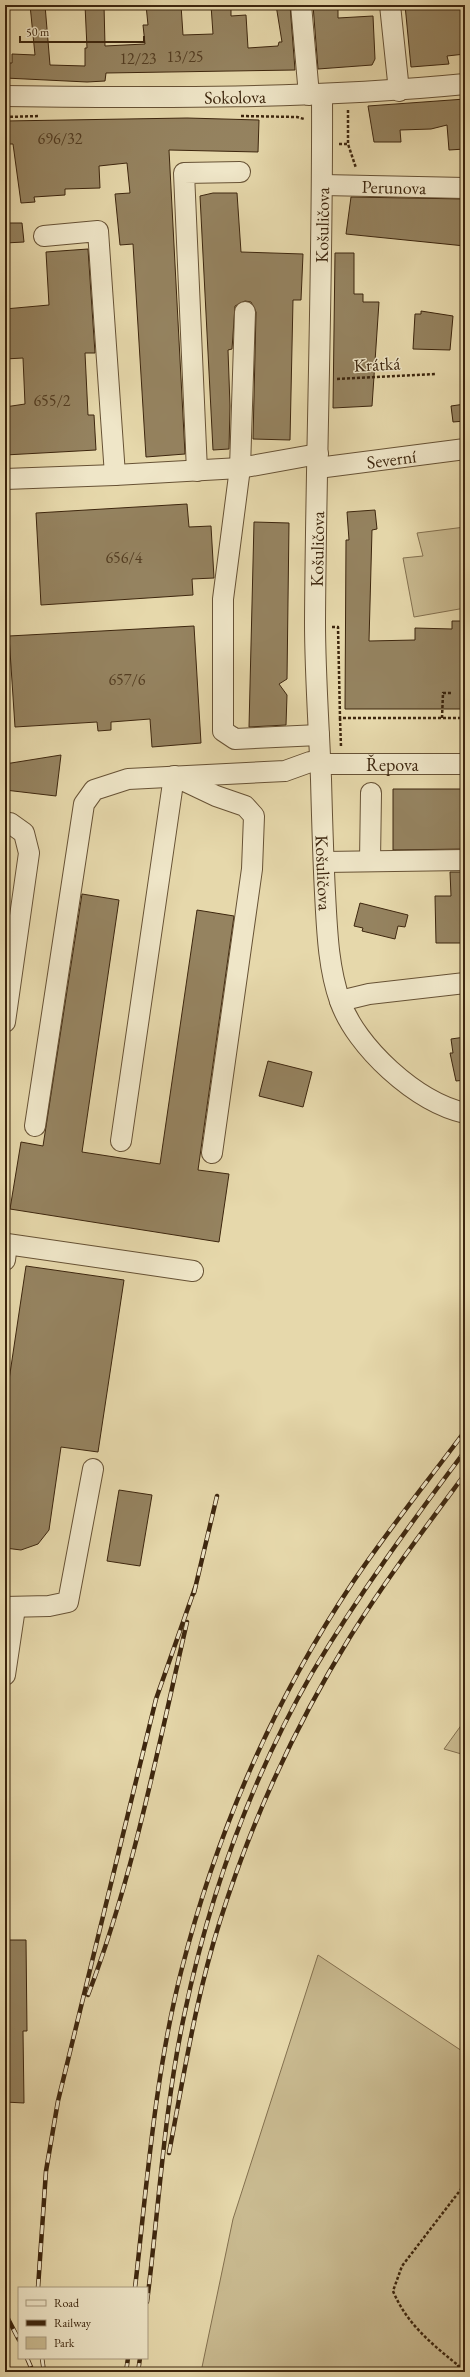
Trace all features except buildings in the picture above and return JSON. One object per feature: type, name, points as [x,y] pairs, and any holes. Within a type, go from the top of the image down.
[{"type":"street","name":"Košuličova","points":[[301,5],[315,95],[322,185],[315,624],[329,953],[340,1001],[350,1024],[359,1036],[394,1073],[439,1104],[465,1113]]},
{"type":"street","points":[[390,5],[399,91]]},
{"type":"street","name":"Sokolova","points":[[5,96],[179,98],[315,95],[399,91],[465,84]]},
{"type":"street","points":[[197,470],[184,173],[240,172]]},
{"type":"street","name":"Perunova","points":[[322,185],[465,188]]},
{"type":"street","points":[[44,236],[98,231],[115,476]]},
{"type":"street","points":[[245,312],[240,468],[223,599],[223,731],[235,739],[319,734]]},
{"type":"street","name":"Severní","points":[[5,479],[115,476],[240,468],[465,449]]},
{"type":"street","name":"Řepova","points":[[35,1126],[84,804],[94,790],[128,779],[285,771],[310,762],[320,764],[465,764]]},
{"type":"street","points":[[121,1141],[174,776],[216,796],[245,806],[254,816],[252,869],[212,1153]]},
{"type":"street","points":[[370,861],[371,793]]},
{"type":"street","points":[[5,823],[10,823],[24,833],[29,853],[5,1022]]},
{"type":"street","points":[[324,862],[465,860]]},
{"type":"street","points":[[340,1001],[369,994],[465,983]]},
{"type":"street","points":[[5,1260],[7,1244],[193,1271]]},
{"type":"street","points":[[5,1675],[10,1608],[49,1606],[68,1602],[93,1469]]},
{"type":"path","points":[[348,105],[348,144],[361,186]]},
{"type":"path","points":[[5,117],[43,116]]},
{"type":"path","points":[[235,116],[298,117],[309,123]]},
{"type":"path","name":"Krátká","points":[[320,380],[435,374]]},
{"type":"path","points":[[315,624],[326,623],[328,627],[338,628],[342,752]]},
{"type":"path","points":[[442,718],[443,693],[452,693]]},
{"type":"path","points":[[340,718],[465,718]]},
{"type":"path","points":[[465,2184],[402,2266],[393,2290],[399,2306],[412,2325],[465,2371]]},
{"type":"path","points":[[458,2365],[459,2372]]},
{"type":"green space","points":[[465,527],[465,608],[414,617],[403,558],[423,556],[417,533]]},
{"type":"green space","points":[[465,1720],[465,1755],[444,1749]]},
{"type":"green space","points":[[318,1955],[465,2053],[465,2372],[201,2372],[233,2219]]},
{"type":"railway","points":[[135,2287],[158,2090],[172,2011],[195,1920],[230,1819],[250,1770],[273,1721],[324,1627],[380,1544],[465,1431]]},
{"type":"railway","points":[[148,2293],[171,2087],[177,2051],[194,1971],[219,1883],[234,1839],[270,1754],[312,1673],[366,1587],[465,1451]]},
{"type":"railway","points":[[169,2153],[191,2036],[204,1978],[232,1884],[260,1811],[311,1705],[350,1637],[391,1575],[465,1474]]},
{"type":"railway","points":[[194,1593],[217,1496]]},
{"type":"railway","points":[[38,2287],[46,2171],[58,2101],[156,1699],[195,1588]]},
{"type":"railway","points":[[88,1995],[119,1904],[132,1857],[187,1622]]},
{"type":"railway","points":[[5,2313],[18,2338]]},
{"type":"railway","points":[[27,2359],[33,2372]]},
{"type":"railway","points":[[42,2359],[44,2372]]},
{"type":"railway","points":[[126,2372],[128,2359]]},
{"type":"railway","points":[[138,2372],[140,2359]]}]
